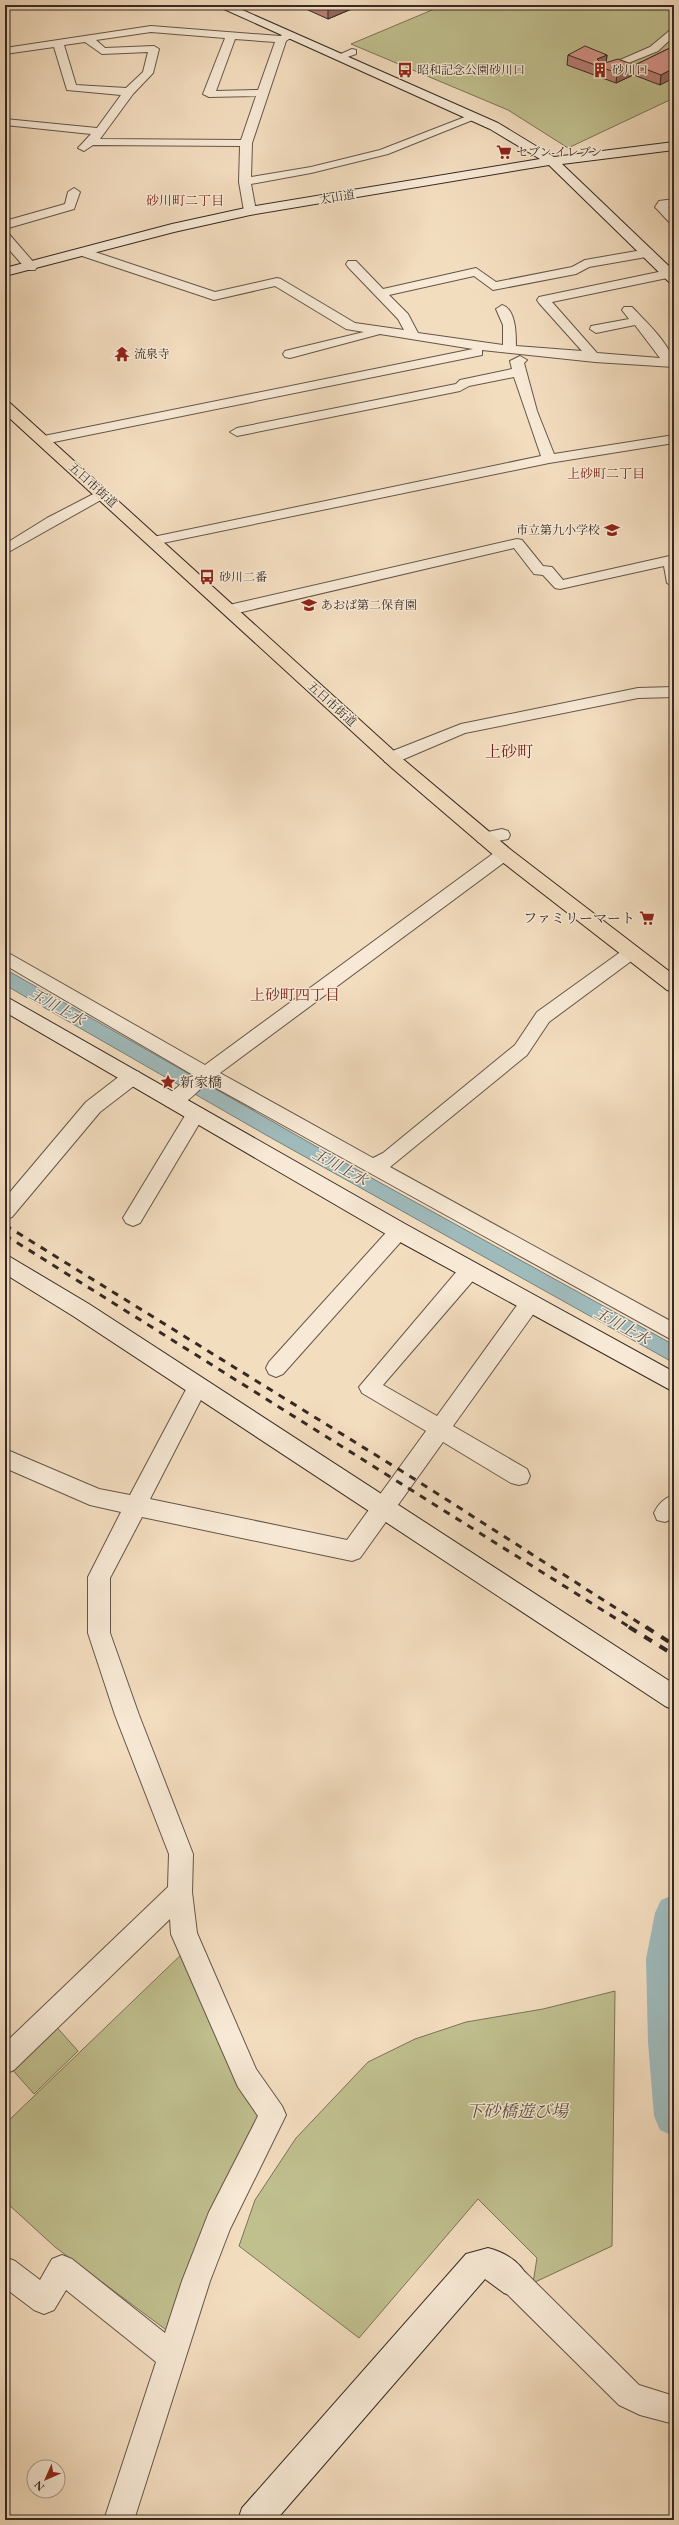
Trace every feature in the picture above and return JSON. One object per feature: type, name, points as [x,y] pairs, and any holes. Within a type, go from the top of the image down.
[{"type":"main road","name":"五日市街道","points":[[5,406],[392,758],[484,838],[674,985]]},
{"type":"street","points":[[221,5],[286,37],[339,57],[553,154],[648,253],[672,272]]},
{"type":"street","points":[[245,5],[509,121]]},
{"type":"street","points":[[5,52],[151,29],[231,36],[286,37]]},
{"type":"street","points":[[602,70],[654,49],[674,30]]},
{"type":"street","points":[[231,36],[209,94],[262,93]]},
{"type":"street","points":[[250,211],[245,182],[246,143],[262,93],[286,37]]},
{"type":"street","points":[[87,38],[102,51],[154,49],[148,73],[129,92],[100,132],[86,145],[246,143]]},
{"type":"street","points":[[58,43],[71,88],[129,92]]},
{"type":"street","points":[[339,57],[352,52]]},
{"type":"street","points":[[245,182],[311,170],[384,152],[416,141],[474,117]]},
{"type":"street","points":[[5,122],[100,132]]},
{"type":"street","name":"大山道","points":[[5,272],[86,252],[172,228],[250,211],[553,154],[569,159],[674,146]]},
{"type":"street","points":[[569,159],[583,172]]},
{"type":"street","points":[[594,183],[672,272]]},
{"type":"street","points":[[5,225],[70,206],[74,192]]},
{"type":"street","points":[[674,203],[663,204],[661,207],[674,220]]},
{"type":"street","points":[[5,237],[31,266]]},
{"type":"street","points":[[86,252],[214,296],[277,282],[351,326],[510,350],[672,363]]},
{"type":"street","points":[[380,293],[476,272],[493,286],[648,253]]},
{"type":"street","points":[[352,264],[403,317],[414,336]]},
{"type":"street","points":[[595,358],[544,300],[672,272]]},
{"type":"street","points":[[628,310],[652,336],[672,363]]},
{"type":"street","points":[[490,318],[504,313],[509,325],[510,350]]},
{"type":"street","points":[[596,329],[637,320]]},
{"type":"street","points":[[290,354],[383,332]]},
{"type":"street","points":[[44,440],[493,348]]},
{"type":"street","points":[[545,353],[517,361],[537,430],[549,459]]},
{"type":"street","points":[[237,432],[460,387],[465,383],[519,372]]},
{"type":"street","points":[[153,540],[549,459],[674,439]]},
{"type":"street","points":[[5,550],[52,521],[103,494]]},
{"type":"street","points":[[229,610],[517,543],[539,571],[547,570],[560,585],[672,560],[674,583]]},
{"type":"street","points":[[392,758],[461,729],[638,693],[674,692]]},
{"type":"street","points":[[484,838],[502,835]]},
{"type":"street","points":[[176,1099],[203,1076],[504,854]]},
{"type":"street","points":[[374,1166],[390,1158],[521,1050],[543,1017],[632,952]]},
{"type":"street","points":[[5,957],[203,1076],[374,1166],[674,1333]]},
{"type":"street","points":[[5,1003],[132,1076],[176,1099],[196,1114],[399,1231],[674,1383]]},
{"type":"street","points":[[5,1212],[93,1107],[132,1076]]},
{"type":"street","points":[[133,1218],[196,1114]]},
{"type":"street","points":[[276,1368],[399,1231]]},
{"type":"street","points":[[5,1263],[81,1310],[197,1388],[674,1698]]},
{"type":"street","points":[[470,1270],[369,1387],[519,1476]]},
{"type":"street","points":[[5,1458],[87,1495],[352,1551],[441,1430],[530,1303]]},
{"type":"street","points":[[119,2520],[190,2298],[219,2222],[273,2115],[247,2078],[184,1934],[180,1892],[181,1854],[127,1716],[99,1633],[99,1577],[197,1388]]},
{"type":"street","points":[[5,2061],[180,1892]]},
{"type":"street","points":[[254,2520],[477,2264],[485,2261],[494,2263],[515,2282],[629,2395],[640,2401],[674,2410]]},
{"type":"street","points":[[5,2271],[44,2300],[62,2269],[172,2357]]},
{"type":"green space","points":[[444,5],[674,5],[674,98],[568,148],[508,110],[351,44]]},
{"type":"green space","points":[[186,1950],[267,2113],[177,2338],[55,2247],[8,2204],[5,2210],[5,2124]]},
{"type":"green space","name":"下砂橋遊び場","points":[[615,1991],[612,2246],[533,2283],[537,2258],[478,2199],[359,2338],[239,2246],[255,2200],[296,2138],[368,2062],[415,2039],[466,2022],[543,2009]]},
{"type":"green space","points":[[54,2024],[78,2051],[34,2094],[9,2066]]},
{"type":"water","name":"玉川上水","points":[[5,969],[368,1176],[674,1345],[674,1363],[266,1135],[5,985]]},
{"type":"building","points":[[585,46],[607,55],[597,59],[602,64],[618,59],[634,65],[617,73],[568,55]]},
{"type":"building","points":[[674,46],[674,68],[661,75],[635,65]]},
{"type":"waterway","points":[[674,1913],[665,1959],[667,2042],[674,2116]]},
{"type":"railway","points":[[5,1225],[416,1480],[647,1628]]},
{"type":"railway","points":[[5,1235],[631,1628]]},
{"type":"railway","points":[[629,1627],[674,1655]]},
{"type":"railway","points":[[646,1627],[674,1645]]},
{"type":"place","name":"昭和記念公園砂川口","points":[[405,70]]},
{"type":"place","name":"砂川口","points":[[600,70]]},
{"type":"place","name":"セブン-イレブン","points":[[504,152]]},
{"type":"place","name":"流泉寺","points":[[122,354]]},
{"type":"place","name":"市立第九小学校","points":[[612,530]]},
{"type":"place","name":"砂川二番","points":[[207,577]]},
{"type":"place","name":"あおば第二保育園","points":[[309,605]]},
{"type":"place","name":"ファミリーマート","points":[[647,918]]},
{"type":"place","name":"新家橋","points":[[168,1082]]},
{"type":"district","name":"砂川町二丁目","points":[[185,200]]},
{"type":"district","name":"上砂町二丁目","points":[[606,473]]},
{"type":"district","name":"上砂町","points":[[509,751]]},
{"type":"district","name":"上砂町四丁目","points":[[295,995]]}]
